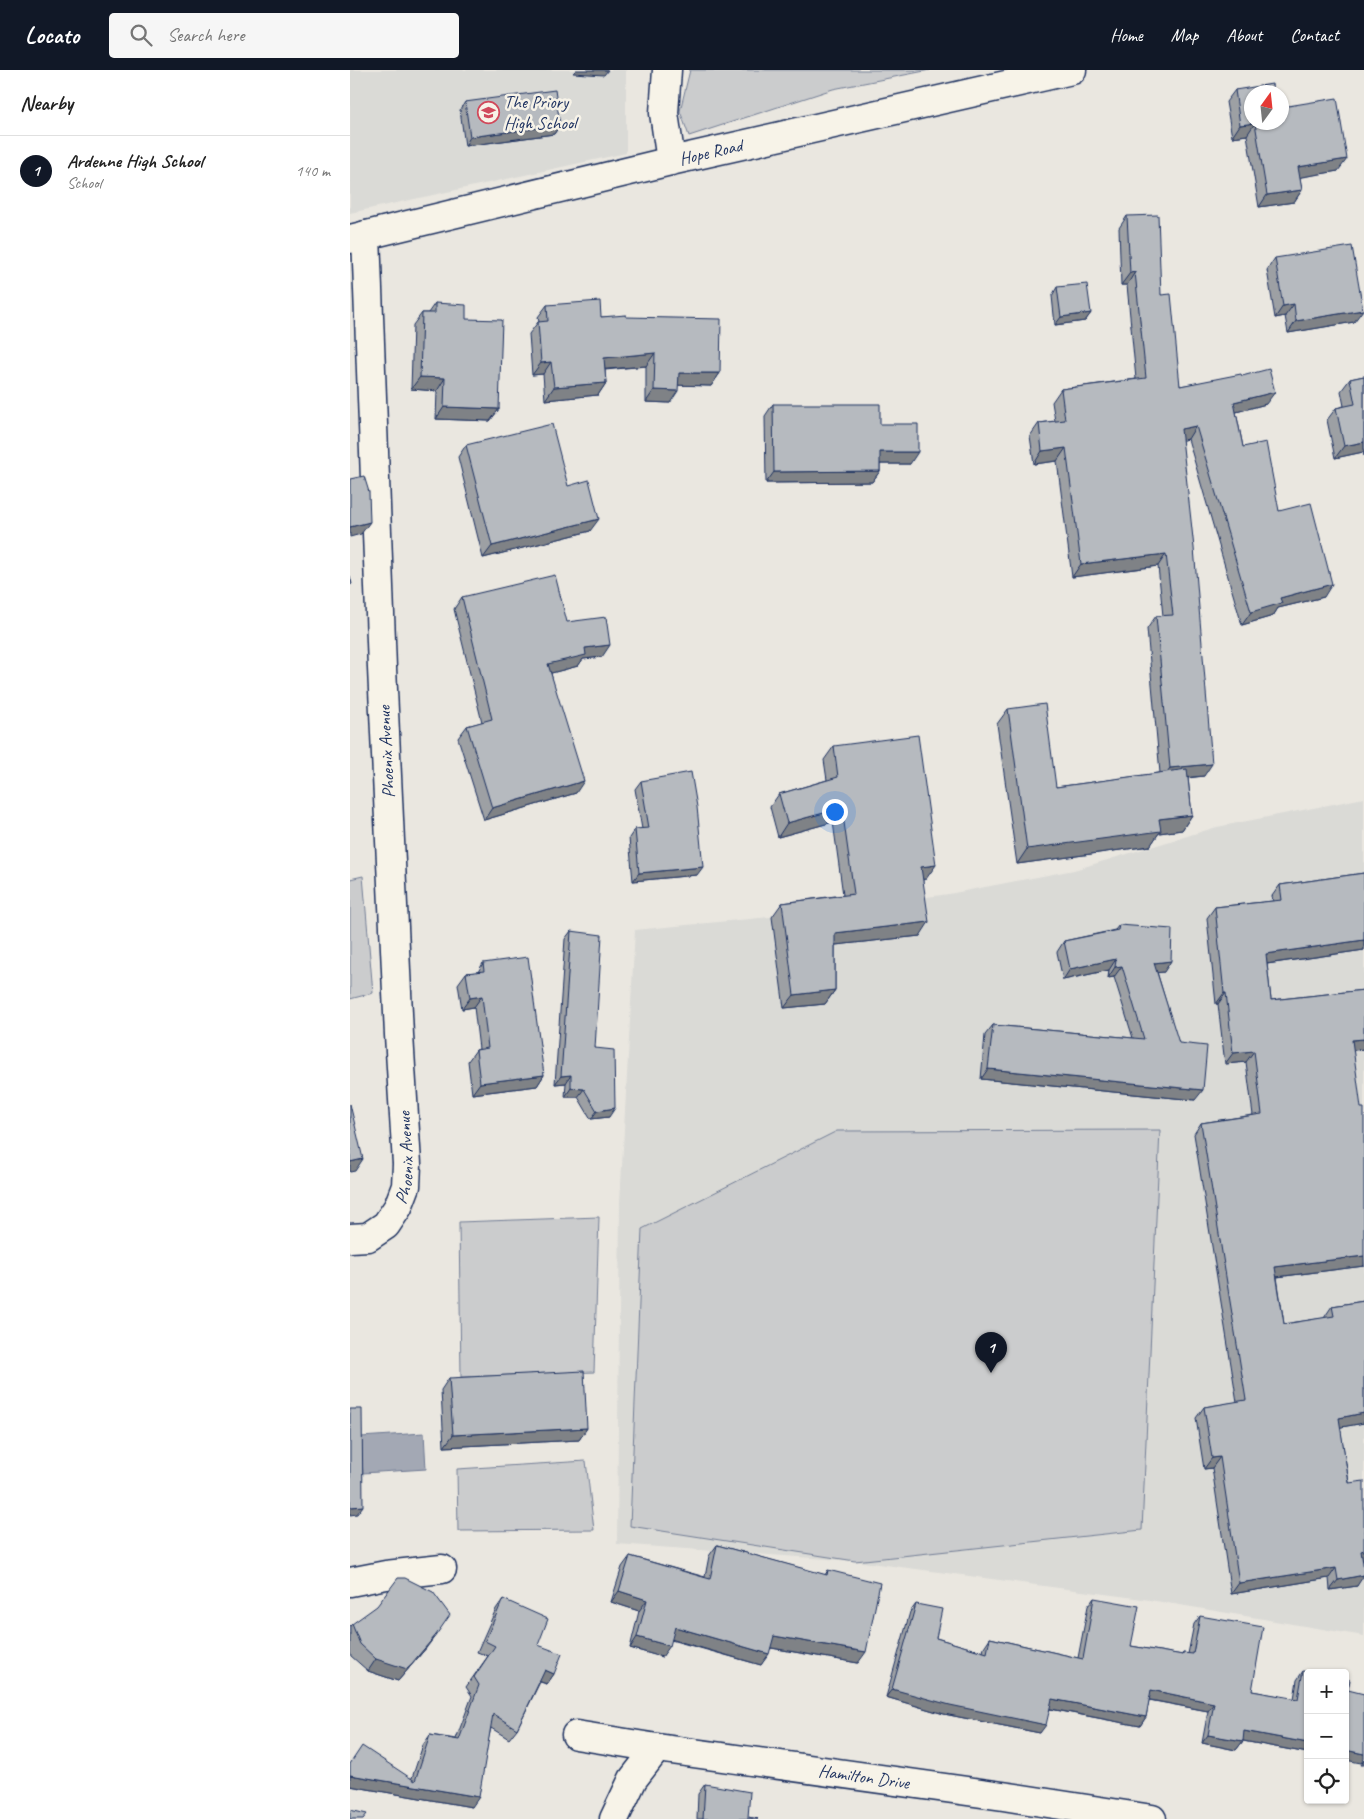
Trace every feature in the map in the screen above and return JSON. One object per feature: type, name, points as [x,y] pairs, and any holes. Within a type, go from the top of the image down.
[{"type":"street","points":[[667,70],[664,113],[671,161]]},
{"type":"street","name":"Hope Road","points":[[358,237],[671,161],[1072,70]]},
{"type":"street","name":"Phoenix Avenue","points":[[350,1238],[368,1237],[386,1225],[398,1207],[406,1186],[408,1164],[398,1035],[386,756],[358,237]]},
{"type":"street","points":[[350,1582],[386,1575],[442,1569]]},
{"type":"street","name":"Hamilton Drive","points":[[576,1734],[657,1748],[1003,1796],[1152,1819]]},
{"type":"street","points":[[614,1819],[633,1779],[657,1748]]},
{"type":"shaded area","name":"The Priory High School","points":[[350,70],[626,70],[626,153],[350,213]]},
{"type":"shaded area","points":[[690,70],[930,70],[833,89],[689,136],[680,111]]},
{"type":"shaded area","points":[[1364,798],[1364,1636],[1150,1600],[855,1561],[617,1544],[620,1202],[635,930],[811,913],[949,894],[1074,870],[1217,827]]},
{"type":"shaded area","points":[[363,876],[373,993],[350,999],[350,879]]},
{"type":"shaded area","points":[[1160,1130],[1142,1530],[855,1561],[630,1526],[642,1229],[837,1131]]},
{"type":"shaded area","points":[[599,1217],[594,1372],[461,1377],[459,1222]]},
{"type":"shaded area","points":[[424,1433],[426,1469],[363,1473],[360,1437]]},
{"type":"shaded area","points":[[586,1461],[594,1530],[458,1531],[457,1469]]},
{"type":"building","points":[[1244,89],[1244,124],[1240,125],[1235,90]]},
{"type":"building","points":[[555,90],[560,125],[470,137],[465,102]]},
{"type":"building","points":[[1337,98],[1347,159],[1298,167],[1302,190],[1267,195],[1256,130],[1289,130],[1289,106]]},
{"type":"building","points":[[1158,215],[1161,295],[1171,294],[1180,386],[1241,374],[1242,376],[1269,369],[1275,392],[1234,402],[1243,447],[1266,442],[1279,511],[1311,503],[1332,584],[1280,598],[1282,603],[1251,612],[1196,426],[1181,429],[1194,548],[1212,764],[1170,768],[1156,616],[1173,615],[1166,554],[1081,564],[1066,448],[1042,451],[1039,423],[1065,420],[1061,389],[1146,378],[1135,272],[1130,273],[1127,216]]},
{"type":"building","points":[[1352,246],[1363,310],[1296,321],[1294,304],[1283,306],[1275,258]]},
{"type":"building","points":[[1087,284],[1091,313],[1061,317],[1057,287]]},
{"type":"building","points":[[600,301],[601,317],[626,315],[626,317],[721,319],[720,373],[679,373],[678,391],[654,390],[655,353],[604,358],[606,383],[554,387],[551,362],[541,363],[538,322],[548,321],[547,305]]},
{"type":"building","points":[[435,303],[466,305],[466,319],[502,320],[499,409],[444,407],[445,378],[420,377],[422,313],[435,313]]},
{"type":"building","points":[[1364,376],[1364,442],[1344,446],[1336,408],[1355,404],[1350,379]]},
{"type":"building","points":[[773,404],[880,404],[880,424],[918,424],[918,452],[880,452],[880,471],[774,472]]},
{"type":"building","points":[[552,424],[568,486],[589,480],[599,519],[492,546],[466,445]]},
{"type":"building","points":[[364,476],[369,492],[370,522],[350,527],[350,479]]},
{"type":"building","points":[[555,575],[567,622],[606,617],[610,645],[585,648],[586,655],[548,664],[584,781],[492,808],[467,726],[492,719],[462,597]]},
{"type":"building","points":[[1045,704],[1056,787],[1187,769],[1192,815],[1159,819],[1161,831],[1027,849],[1008,709]]},
{"type":"building","points":[[918,735],[936,865],[921,867],[929,922],[835,933],[835,990],[794,995],[782,903],[854,894],[842,808],[787,823],[779,794],[838,777],[834,746]]},
{"type":"building","points":[[691,772],[697,807],[703,867],[639,873],[635,829],[649,828],[641,781]]},
{"type":"building","points":[[1364,873],[1364,940],[1266,954],[1271,1000],[1364,990],[1364,1039],[1352,1040],[1361,1108],[1364,1108],[1364,1256],[1275,1267],[1284,1324],[1334,1316],[1332,1306],[1364,1301],[1364,1413],[1339,1418],[1349,1483],[1364,1481],[1364,1550],[1361,1551],[1364,1575],[1338,1580],[1336,1568],[1239,1583],[1220,1457],[1212,1458],[1204,1407],[1246,1400],[1201,1123],[1262,1114],[1254,1051],[1233,1053],[1226,993],[1224,993],[1215,907],[1282,900],[1280,885]]},
{"type":"building","points":[[1119,925],[1172,929],[1171,961],[1154,963],[1179,1043],[1207,1046],[1203,1090],[988,1069],[993,1025],[1144,1039],[1122,966],[1115,967],[1116,959],[1070,969],[1064,941],[1118,930]]},
{"type":"building","points":[[571,931],[602,935],[595,1048],[614,1050],[615,1108],[597,1111],[584,1089],[571,1088],[571,1075],[561,1076]]},
{"type":"building","points":[[528,957],[544,1075],[480,1083],[476,1050],[488,1048],[482,996],[470,998],[466,973],[484,971],[483,963]]},
{"type":"building","points":[[350,1104],[363,1159],[350,1162]]},
{"type":"building","points":[[584,1371],[587,1428],[453,1435],[449,1378]]},
{"type":"building","points":[[350,1409],[362,1409],[363,1506],[350,1507]]},
{"type":"building","points":[[717,1545],[827,1575],[828,1570],[880,1583],[866,1652],[774,1636],[769,1654],[675,1627],[670,1646],[637,1637],[647,1600],[619,1591],[630,1556],[710,1579]]},
{"type":"building","points":[[398,1578],[405,1578],[433,1592],[450,1615],[436,1635],[407,1669],[376,1659],[360,1644],[352,1624],[377,1606]]},
{"type":"building","points":[[1094,1598],[1139,1606],[1131,1646],[1183,1655],[1183,1653],[1193,1654],[1200,1616],[1263,1627],[1252,1691],[1298,1699],[1304,1671],[1304,1742],[1244,1731],[1243,1741],[1208,1735],[1214,1703],[1151,1690],[1146,1717],[1052,1699],[1046,1725],[950,1705],[892,1689],[916,1604],[942,1609],[936,1638],[987,1653],[990,1638],[1083,1659]]},
{"type":"building","points":[[503,1599],[548,1619],[538,1645],[562,1654],[554,1674],[545,1670],[517,1729],[493,1714],[479,1797],[350,1775],[350,1764],[362,1746],[415,1781],[430,1735],[459,1740],[479,1685],[474,1677],[495,1646],[485,1641]]},
{"type":"building","points":[[1349,1690],[1364,1694],[1364,1754],[1349,1751]]},
{"type":"building","points":[[705,1784],[750,1792],[748,1817],[758,1819],[703,1819]]},
{"type":"building","points":[[350,1810],[367,1814],[363,1819],[350,1819]]},
{"type":"place","name":"The Priory High School","points":[[488,112]]},
{"type":"place","name":"Ardenne High School","points":[[991,1373]]}]
